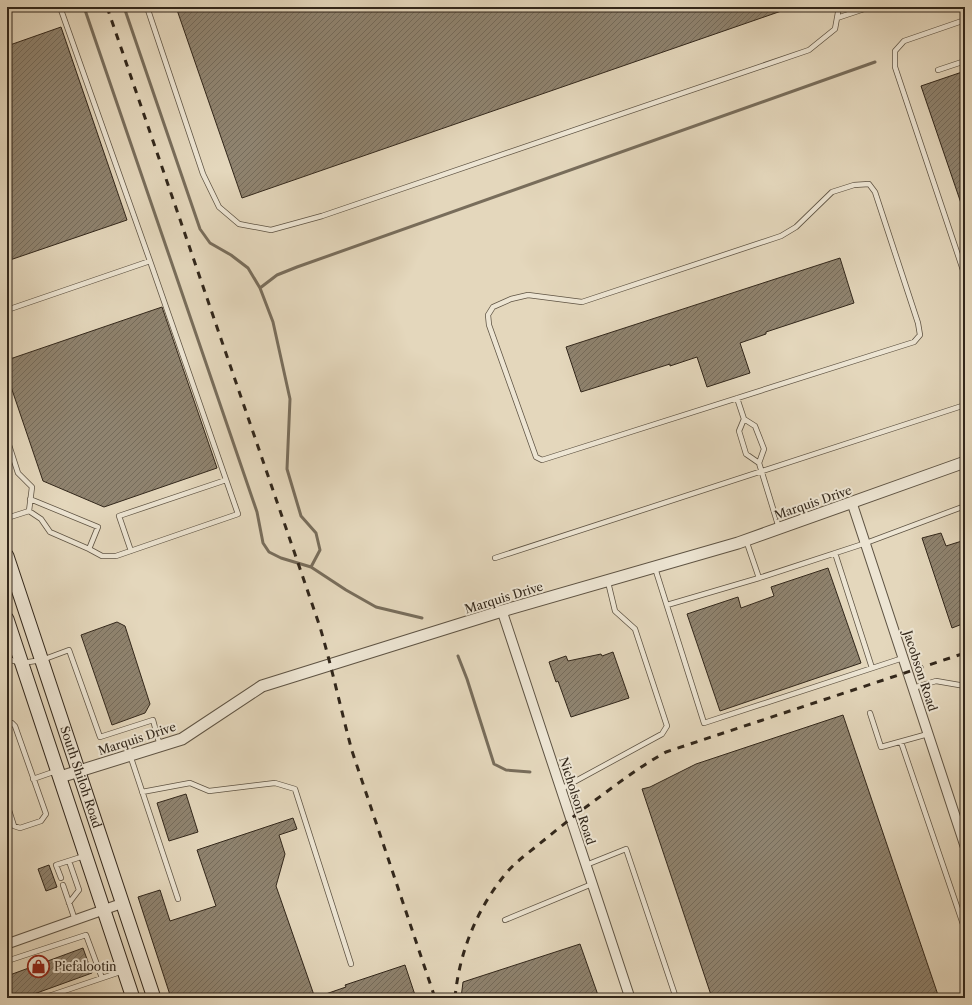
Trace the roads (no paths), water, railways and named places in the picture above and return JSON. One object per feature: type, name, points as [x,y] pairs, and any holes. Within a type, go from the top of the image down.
[{"type":"main road","name":"South Shiloh Road","points":[[7,556],[154,998]]},
{"type":"main road","name":"South Shiloh Road","points":[[7,619],[133,998]]},
{"type":"street","name":"Marquis Drive","points":[[58,774],[79,771],[182,739],[262,686],[502,611],[746,540],[965,462]]},
{"type":"street","name":"Jacobson Road","points":[[852,503],[965,846]]},
{"type":"street","name":"Nicholson Road","points":[[502,611],[630,998]]},
{"type":"street","points":[[7,944],[123,904]]},
{"type":"lane","points":[[29,511],[41,519],[50,532],[102,556],[116,556],[238,514],[60,7]]},
{"type":"lane","points":[[147,7],[203,174],[219,207],[239,224],[271,230],[322,216],[810,50],[835,29],[839,7]]},
{"type":"lane","points":[[837,18],[870,7]]},
{"type":"lane","points":[[965,20],[904,41],[894,51],[895,67],[965,276]]},
{"type":"lane","points":[[938,70],[965,61]]},
{"type":"lane","points":[[869,184],[875,192],[918,323],[920,335],[914,342],[737,398],[542,460],[536,457],[490,325],[488,315],[493,307],[511,299],[528,295],[582,302],[781,236],[796,226],[832,192],[854,185],[869,184]]},
{"type":"lane","points":[[7,310],[150,261]]},
{"type":"lane","points":[[737,398],[744,419],[755,426],[764,449],[759,463]]},
{"type":"lane","points":[[494,558],[965,405]]},
{"type":"lane","points":[[744,419],[739,431],[746,454],[759,463],[778,528]]},
{"type":"lane","points":[[7,439],[18,473],[32,487],[29,511]]},
{"type":"lane","points":[[132,551],[119,516],[226,480]]},
{"type":"lane","points":[[30,499],[98,527],[89,549]]},
{"type":"lane","points":[[667,605],[759,578],[866,543],[965,506]]},
{"type":"lane","points":[[7,518],[29,511]]},
{"type":"lane","points":[[746,540],[759,578]]},
{"type":"lane","points":[[835,553],[872,668]]},
{"type":"lane","points":[[655,566],[704,723],[903,658]]},
{"type":"lane","points":[[561,789],[662,734],[667,726],[635,629],[615,611],[607,580]]},
{"type":"lane","points":[[7,659],[22,663],[42,660],[69,650],[100,737],[153,720],[160,746]]},
{"type":"lane","points":[[913,688],[936,681],[965,686]]},
{"type":"lane","points":[[870,713],[881,747],[928,734]]},
{"type":"lane","points":[[7,724],[12,722],[15,726],[46,814],[41,821],[20,828],[14,826],[7,804]]},
{"type":"lane","points":[[901,742],[965,930]]},
{"type":"lane","points":[[130,756],[178,899]]},
{"type":"lane","points":[[33,779],[58,774]]},
{"type":"lane","points":[[142,792],[190,783],[209,791],[275,783],[295,789],[351,964]]},
{"type":"lane","points":[[586,865],[626,849],[676,998]]},
{"type":"lane","points":[[61,878],[56,865],[86,855]]},
{"type":"lane","points":[[69,861],[79,890],[69,903]]},
{"type":"lane","points":[[505,920],[592,884]]},
{"type":"lane","points":[[63,885],[75,920]]},
{"type":"lane","points":[[7,961],[86,934],[102,978]]},
{"type":"lane","points":[[43,998],[124,971]]},
{"type":"waterway","points":[[84,7],[257,512],[263,543],[269,552],[281,558],[311,567],[346,590],[376,607],[422,618]]},
{"type":"waterway","points":[[124,7],[200,229],[210,243],[231,255],[248,268],[260,288],[273,322],[290,399],[287,469],[301,516],[316,533],[320,550],[311,567]]},
{"type":"waterway","points":[[260,288],[277,275],[297,267],[875,62]]},
{"type":"waterway","points":[[458,656],[467,679],[494,764],[506,770],[530,772]]},
{"type":"railway","points":[[107,7],[320,627],[352,751],[435,998]]},
{"type":"railway","points":[[455,998],[461,964],[472,930],[488,899],[508,871],[568,821],[635,771],[666,752],[965,653]]},
{"type":"place","name":"Piefalootin","points":[[38,967]]}]
